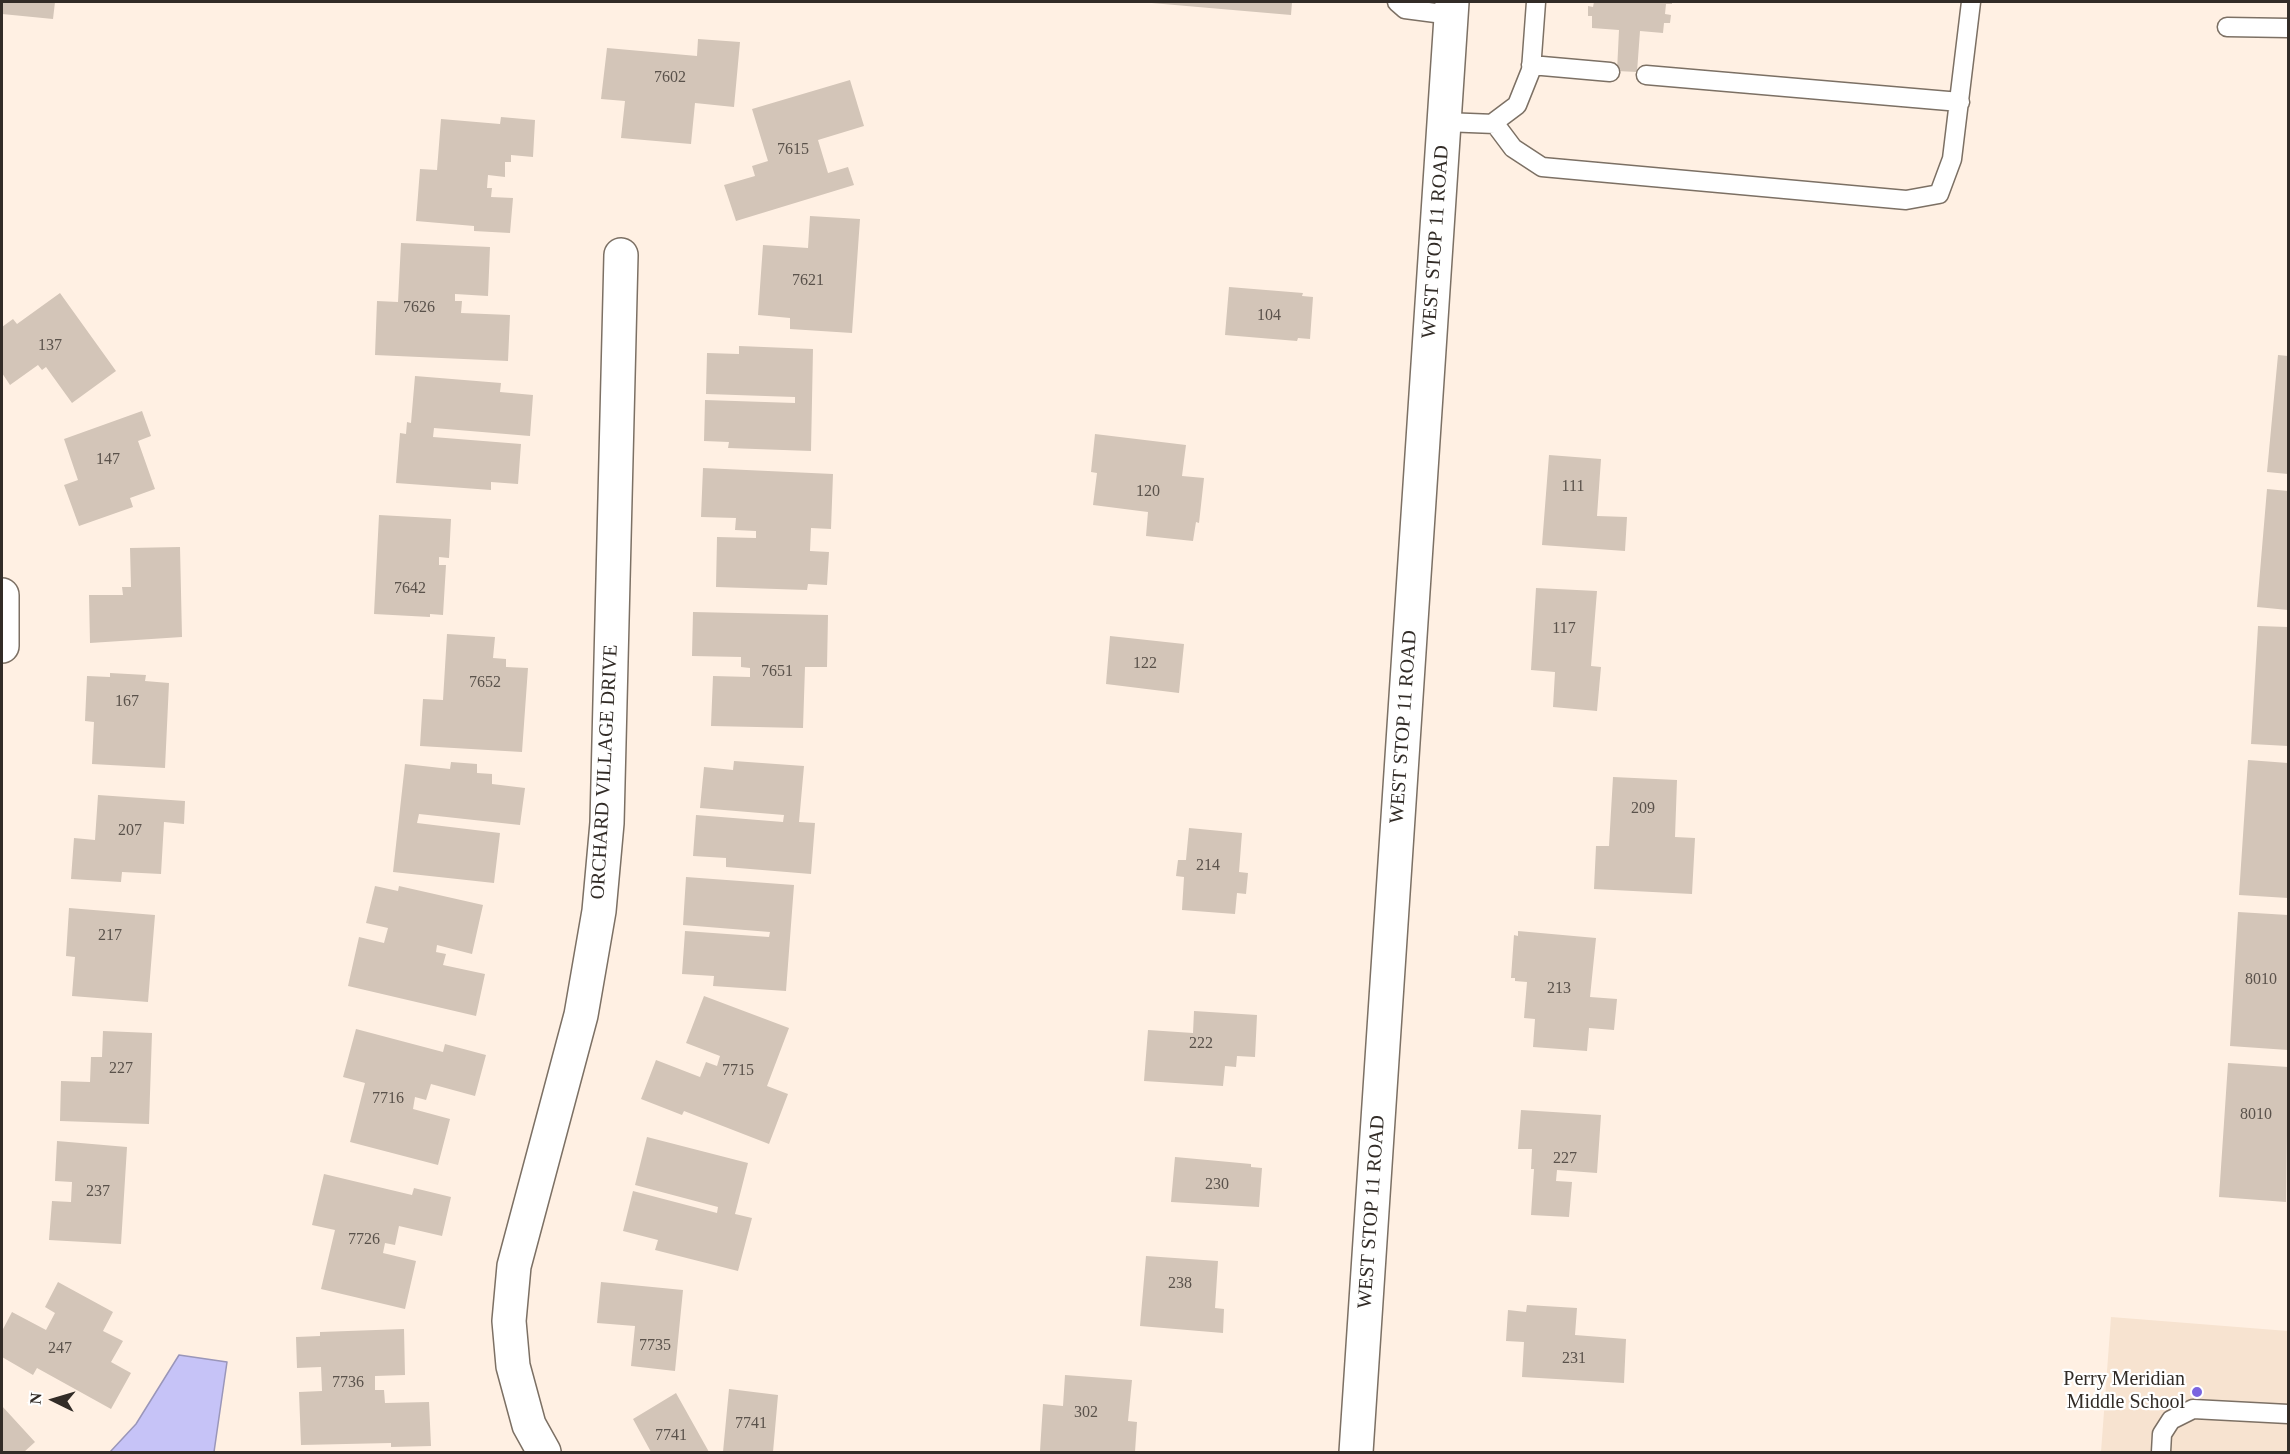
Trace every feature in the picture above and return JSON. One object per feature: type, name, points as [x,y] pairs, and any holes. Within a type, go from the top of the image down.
[{"type":"street","name":"WEST STOP 11 ROAD","points":[[1356,1452],[1451,8]]},
{"type":"street","name":"ORCHARD VILLAGE DRIVE","points":[[544,1452],[529,1425],[513,1366],[509,1321],[514,1266],[581,1015],[599,911],[607,823],[621,255]]},
{"type":"street","points":[[2,595],[2,646]]},
{"type":"lane","points":[[1397,2],[1405,9],[1451,8]]},
{"type":"lane","points":[[1444,122],[1493,123],[1517,105],[1531,65],[1536,2]]},
{"type":"lane","points":[[1493,123],[1514,148],[1542,167],[1906,200],[1939,194],[1952,159],[1971,2]]},
{"type":"lane","points":[[2227,27],[2289,28]]},
{"type":"lane","points":[[1531,65],[1610,72]]},
{"type":"lane","points":[[1646,75],[1960,102]]},
{"type":"lane","points":[[2161,1452],[2162,1434],[2171,1420],[2193,1409],[2289,1413]]},
{"type":"shaded area","name":"Perry Meridian Middle School","points":[[2111,1317],[2288,1331],[2288,1452],[2101,1452]]},
{"type":"water","points":[[179,1355],[227,1362],[214,1452],[110,1452],[136,1424]]},
{"type":"building","points":[[2,2],[55,2],[53,19],[2,14]]},
{"type":"building","points":[[1140,2],[1292,2],[1291,15]]},
{"type":"building","points":[[1594,2],[1672,2],[1672,4],[1666,4],[1665,14],[1671,15],[1670,23],[1664,23],[1663,33],[1640,31],[1637,72],[1617,71],[1619,30],[1592,28],[1592,16],[1588,16],[1588,6],[1593,7]]},
{"type":"building","points":[[698,39],[740,42],[734,107],[695,103],[691,144],[621,138],[625,101],[601,99],[607,48],[697,56]]},
{"type":"building","points":[[850,80],[864,126],[818,140],[828,173],[848,167],[854,185],[736,221],[724,185],[755,176],[752,166],[768,161],[752,109]]},
{"type":"building","points":[[501,117],[535,120],[533,157],[511,155],[511,162],[505,162],[505,177],[488,175],[487,188],[492,188],[491,197],[513,198],[510,233],[474,231],[474,226],[416,221],[420,169],[437,170],[441,119],[500,124]]},
{"type":"building","points":[[810,216],[860,219],[852,333],[790,329],[790,318],[758,315],[763,245],[808,248]]},
{"type":"building","points":[[401,243],[490,247],[488,296],[455,294],[455,301],[462,301],[461,313],[510,315],[508,361],[375,355],[377,301],[398,302]]},
{"type":"building","points":[[1229,287],[1303,293],[1302,296],[1313,297],[1310,339],[1298,338],[1297,341],[1225,335]]},
{"type":"building","points":[[60,293],[116,371],[72,403],[46,367],[42,370],[38,365],[10,385],[2,373],[2,327],[13,319],[17,324]]},
{"type":"building","points":[[739,346],[813,349],[811,451],[728,448],[729,442],[704,441],[705,400],[795,403],[795,397],[706,394],[707,353],[739,354]]},
{"type":"building","points":[[2278,355],[2288,356],[2288,474],[2267,472]]},
{"type":"building","points":[[415,376],[501,383],[500,392],[533,395],[530,436],[434,428],[433,437],[521,444],[518,484],[491,482],[491,490],[396,483],[400,433],[406,434],[407,422],[411,423]]},
{"type":"building","points":[[142,411],[151,436],[138,441],[155,489],[130,498],[133,507],[79,526],[64,485],[78,480],[64,439]]},
{"type":"building","points":[[1095,434],[1186,445],[1182,476],[1204,478],[1199,523],[1196,522],[1193,541],[1146,536],[1148,512],[1093,505],[1097,473],[1091,472]]},
{"type":"building","points":[[1549,455],[1601,459],[1597,516],[1627,517],[1625,551],[1542,545]]},
{"type":"building","points":[[703,468],[833,474],[831,529],[811,528],[810,551],[829,552],[827,585],[808,584],[807,590],[716,587],[717,537],[756,538],[756,531],[735,530],[736,518],[701,517]]},
{"type":"building","points":[[2267,489],[2288,491],[2288,610],[2257,607]]},
{"type":"building","points":[[379,515],[451,519],[449,558],[439,557],[439,565],[446,565],[443,615],[430,614],[430,617],[374,614]]},
{"type":"building","points":[[180,547],[182,637],[90,643],[89,595],[123,595],[122,587],[131,587],[130,548]]},
{"type":"building","points":[[1536,588],[1597,591],[1591,666],[1601,667],[1597,711],[1553,707],[1555,672],[1531,670]]},
{"type":"building","points":[[693,612],[828,615],[827,667],[805,667],[803,728],[711,726],[713,676],[750,677],[750,668],[741,667],[741,657],[692,656]]},
{"type":"building","points":[[2258,626],[2288,627],[2288,746],[2251,744]]},
{"type":"building","points":[[447,634],[495,637],[493,658],[506,659],[506,667],[528,668],[522,752],[420,746],[423,699],[443,700]]},
{"type":"building","points":[[1110,636],[1184,644],[1179,693],[1106,684]]},
{"type":"building","points":[[110,673],[146,675],[145,681],[169,683],[165,768],[92,764],[94,722],[85,721],[87,676],[110,677]]},
{"type":"building","points":[[2248,760],[2288,763],[2288,898],[2239,895]]},
{"type":"building","points":[[734,761],[804,766],[799,822],[815,823],[811,874],[726,867],[726,858],[693,856],[696,815],[783,822],[784,815],[700,808],[704,767],[733,770]]},
{"type":"building","points":[[451,762],[477,764],[477,773],[492,774],[492,784],[525,788],[520,825],[419,814],[417,823],[500,833],[494,883],[393,872],[405,764],[450,769]]},
{"type":"building","points":[[1613,777],[1677,780],[1675,837],[1695,838],[1692,894],[1594,889],[1596,846],[1609,846]]},
{"type":"building","points":[[98,795],[185,801],[184,824],[164,822],[161,874],[122,872],[121,882],[71,879],[74,838],[95,840]]},
{"type":"building","points":[[1189,828],[1242,833],[1239,872],[1248,873],[1246,894],[1237,893],[1235,914],[1182,910],[1184,877],[1176,876],[1178,860],[1186,860]]},
{"type":"building","points":[[686,877],[794,885],[786,991],[713,986],[714,976],[682,974],[685,931],[769,937],[770,932],[683,925]]},
{"type":"building","points":[[375,886],[398,891],[399,886],[483,905],[472,954],[437,945],[436,952],[446,954],[443,965],[485,974],[476,1016],[348,986],[359,937],[384,943],[388,928],[366,923]]},
{"type":"building","points":[[69,908],[155,915],[148,1002],[72,996],[75,957],[66,956]]},
{"type":"building","points":[[2238,912],[2288,915],[2288,1050],[2230,1046]]},
{"type":"building","points":[[1518,931],[1596,938],[1590,997],[1617,999],[1614,1030],[1589,1028],[1587,1051],[1533,1047],[1535,1019],[1524,1018],[1527,982],[1515,981],[1515,978],[1511,978],[1514,935],[1518,936]]},
{"type":"building","points":[[704,996],[789,1028],[767,1086],[788,1094],[769,1144],[684,1111],[682,1115],[641,1099],[656,1060],[700,1077],[706,1062],[717,1066],[720,1056],[686,1043]]},
{"type":"building","points":[[1194,1011],[1257,1015],[1255,1057],[1237,1056],[1236,1067],[1225,1066],[1223,1086],[1144,1081],[1148,1030],[1193,1033]]},
{"type":"building","points":[[356,1029],[443,1052],[445,1044],[486,1055],[475,1096],[431,1084],[426,1100],[415,1097],[413,1109],[450,1119],[438,1165],[350,1142],[365,1083],[343,1077]]},
{"type":"building","points":[[103,1031],[152,1033],[149,1124],[60,1121],[61,1081],[90,1082],[91,1057],[102,1057]]},
{"type":"building","points":[[2228,1063],[2288,1067],[2286,1202],[2219,1197]]},
{"type":"building","points":[[1521,1110],[1601,1115],[1597,1173],[1557,1170],[1556,1181],[1572,1182],[1569,1217],[1531,1215],[1534,1169],[1531,1169],[1532,1149],[1518,1149]]},
{"type":"building","points":[[647,1137],[748,1163],[735,1214],[752,1218],[738,1271],[655,1250],[658,1240],[623,1231],[633,1191],[717,1213],[718,1207],[635,1185]]},
{"type":"building","points":[[57,1141],[127,1147],[121,1244],[49,1240],[52,1201],[71,1202],[72,1182],[55,1181]]},
{"type":"building","points":[[1175,1157],[1251,1164],[1251,1167],[1262,1168],[1259,1207],[1171,1202]]},
{"type":"building","points":[[324,1174],[412,1195],[414,1188],[451,1197],[442,1236],[399,1226],[395,1245],[385,1243],[383,1253],[416,1261],[405,1309],[321,1289],[335,1230],[312,1225]]},
{"type":"building","points":[[1146,1256],[1218,1261],[1215,1308],[1224,1309],[1223,1333],[1140,1326]]},
{"type":"building","points":[[58,1282],[113,1312],[103,1331],[123,1341],[111,1362],[131,1373],[111,1409],[37,1368],[33,1375],[2,1357],[2,1331],[12,1312],[46,1330],[55,1313],[45,1307]]},
{"type":"building","points":[[601,1282],[683,1290],[675,1371],[631,1366],[635,1326],[597,1323]]},
{"type":"building","points":[[1527,1305],[1577,1308],[1575,1335],[1626,1339],[1624,1383],[1522,1377],[1524,1342],[1506,1341],[1508,1310],[1526,1312]]},
{"type":"building","points":[[404,1329],[405,1375],[375,1376],[375,1390],[384,1390],[385,1403],[429,1402],[431,1446],[391,1447],[391,1443],[301,1445],[299,1392],[322,1391],[321,1367],[297,1368],[296,1337],[320,1336],[320,1332]]},
{"type":"building","points":[[1065,1375],[1132,1380],[1128,1421],[1137,1422],[1135,1452],[1040,1451],[1043,1404],[1063,1406]]},
{"type":"building","points":[[729,1389],[778,1395],[773,1452],[723,1452]]},
{"type":"building","points":[[676,1393],[709,1452],[651,1452],[633,1419]]},
{"type":"building","points":[[2,1406],[35,1442],[24,1452],[2,1452]]},
{"type":"place","name":"Perry Meridian Middle School","points":[[2197,1392]]}]
